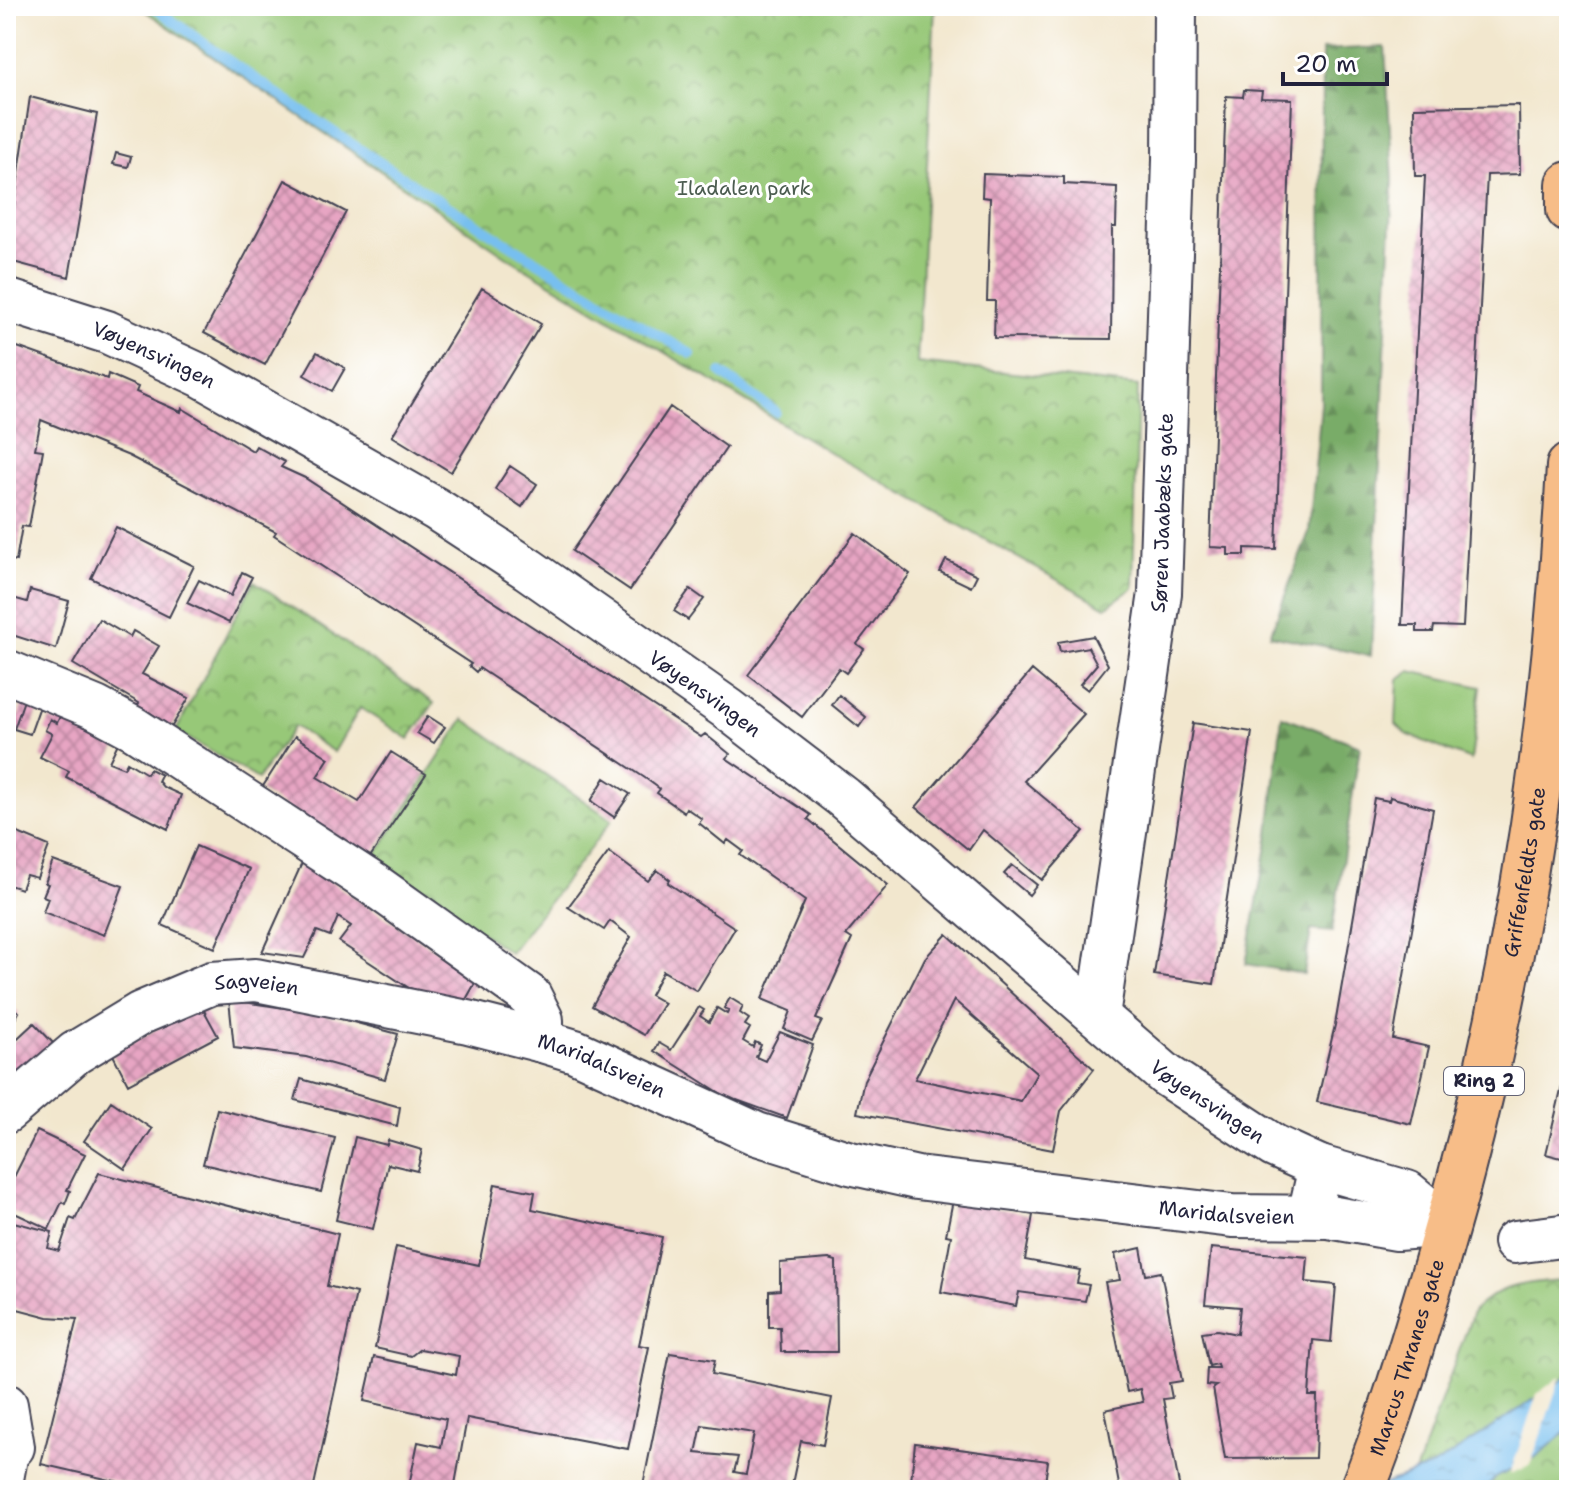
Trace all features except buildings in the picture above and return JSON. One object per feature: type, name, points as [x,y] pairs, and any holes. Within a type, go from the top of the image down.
[{"type":"main road","points":[[1569,184],[1569,210]]},
{"type":"main road","name":"Griffenfeldts gate","points":[[1447,1225],[1488,1063],[1520,905],[1553,662],[1569,466]]},
{"type":"main road","name":"Marcus Thranes gate","points":[[1362,1490],[1383,1438],[1447,1225]]},
{"type":"street","name":"Søren Jaabæks gate","points":[[1098,1016],[1160,593],[1174,160],[1175,6]]},
{"type":"street","name":"Vøyensvingen","points":[[6,300],[107,332],[202,376],[410,494],[515,560],[716,699],[843,797],[1166,1075],[1274,1146],[1315,1192]]},
{"type":"street","name":"Maridalsveien","points":[[6,671],[84,703],[135,729],[373,884],[530,996],[542,1020],[542,1041],[575,1051],[757,1134],[850,1163],[917,1178],[1232,1216],[1315,1192],[1407,1192],[1447,1225]]},
{"type":"street","name":"Sagveien","points":[[6,1112],[75,1053],[107,1031],[180,995],[222,981],[278,984],[542,1041]]},
{"type":"street","points":[[1515,1242],[1569,1235]]},
{"type":"street","points":[[6,1405],[10,1463]]},
{"type":"green space","name":"Iladalen park","points":[[138,6],[935,6],[917,363],[1138,386],[1133,588],[1106,607],[836,456],[510,259]]},
{"type":"green space","points":[[1280,6],[1387,6],[1388,11],[1280,15]]},
{"type":"green space","points":[[1385,47],[1393,181],[1371,656],[1270,635],[1309,532],[1321,404],[1322,50]]},
{"type":"green space","points":[[254,581],[434,703],[409,739],[360,708],[334,752],[294,726],[258,779],[176,731]]},
{"type":"green space","points":[[1410,671],[1481,687],[1471,760],[1406,734],[1396,724],[1398,679]]},
{"type":"green space","points":[[1282,716],[1360,746],[1332,932],[1311,930],[1304,974],[1246,964],[1269,834]]},
{"type":"green space","points":[[464,719],[612,820],[510,953],[374,857]]},
{"type":"green space","points":[[1569,1279],[1569,1490],[1409,1490],[1473,1312],[1505,1289]]},
{"type":"water","points":[[1569,1376],[1569,1430],[1532,1460],[1497,1477],[1481,1490],[1369,1490],[1435,1465]]},
{"type":"pier","points":[[1561,1376],[1530,1466],[1510,1474],[1537,1394]]},
{"type":"waterway","points":[[155,8],[285,100],[418,187],[691,354]]},
{"type":"waterway","points":[[721,373],[776,412]]}]
